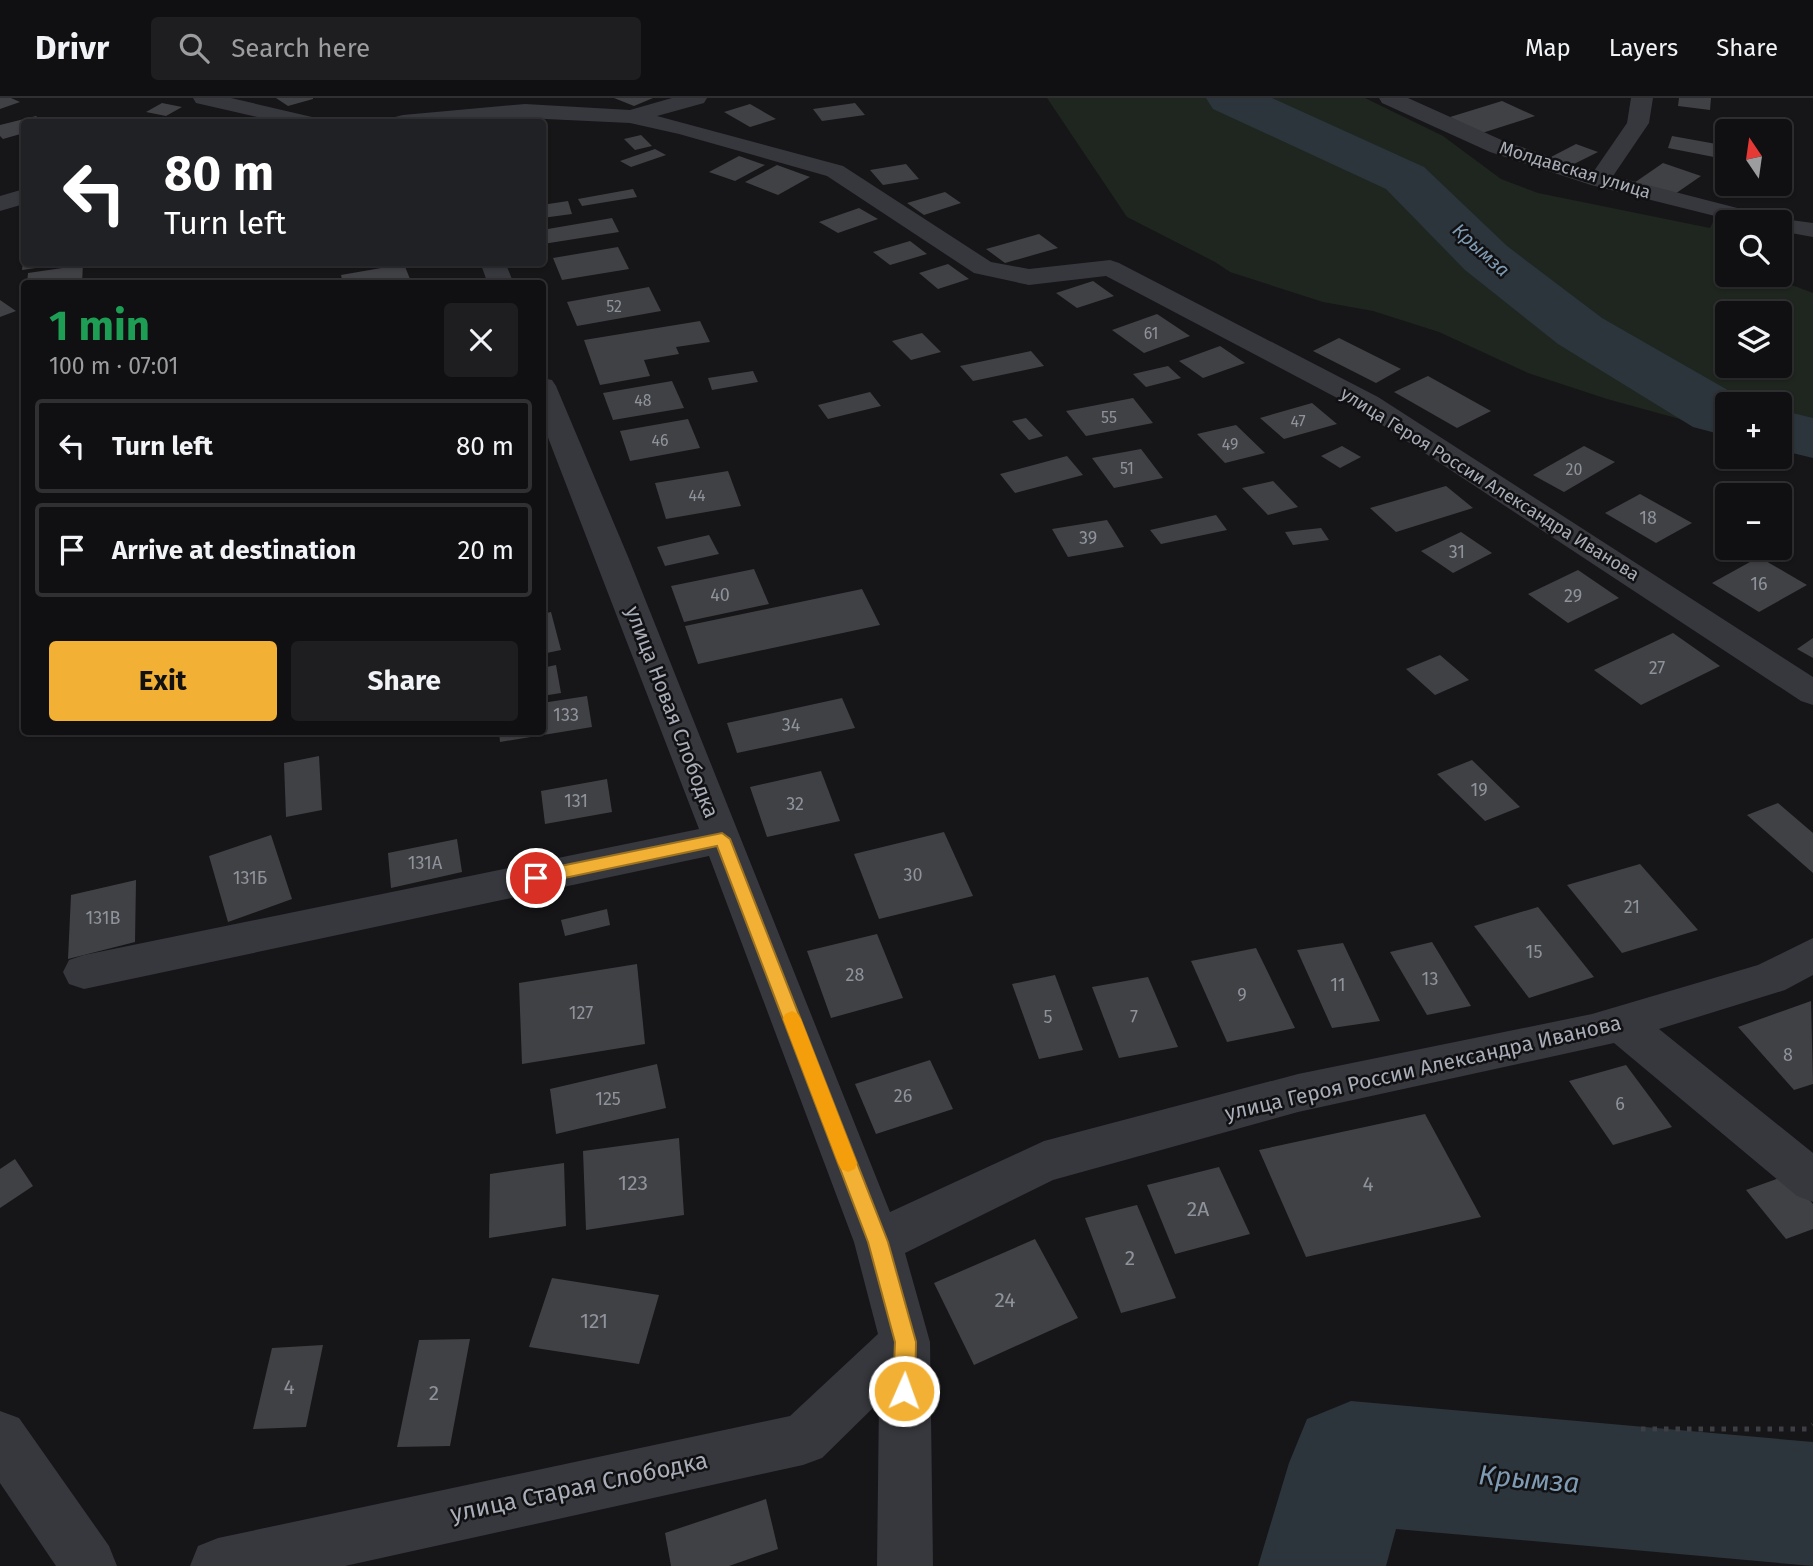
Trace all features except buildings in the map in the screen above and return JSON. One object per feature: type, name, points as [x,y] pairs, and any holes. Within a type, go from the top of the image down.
[{"type":"street","points":[[204,98],[292,119]]},
{"type":"street","points":[[408,119],[451,98]]},
{"type":"street","points":[[630,116],[696,98]]},
{"type":"street","name":"Молдавская улица","points":[[1390,98],[1498,147],[1599,180],[1719,210]]},
{"type":"street","points":[[1599,180],[1638,123],[1642,98]]},
{"type":"street","name":"улица Героя России Александра Иванова","points":[[436,119],[525,111],[630,116],[696,131],[835,171],[984,268],[1029,277],[1110,268],[1368,403],[1813,693]]},
{"type":"street","points":[[0,204],[21,197]]},
{"type":"street","points":[[1792,226],[1813,230]]},
{"type":"street","name":"улица Новая Слободка","points":[[546,396],[878,1242],[905,1342],[905,1566]]},
{"type":"street","points":[[84,972],[722,839]]},
{"type":"street","name":"улица Героя России Александра Иванова","points":[[878,1242],[1044,1163],[1298,1093],[1592,1032],[1770,978],[1813,955]]},
{"type":"street","points":[[1620,1023],[1813,1181]]},
{"type":"street","name":"улица Старая Слободка","points":[[218,1566],[803,1439],[905,1342]]},
{"type":"street","points":[[0,1437],[89,1566]]},
{"type":"path","points":[[1641,1429],[1807,1429],[1813,1426]]},
{"type":"shaded area","points":[[1047,98],[1365,98],[1443,136],[1501,179],[1538,193],[1710,228],[1715,218],[1715,287],[1792,285],[1813,293],[1813,456],[1792,450],[1792,392],[1715,392],[1715,429],[1607,399],[1528,373],[1439,332],[1373,311],[1323,302],[1230,272],[1127,217]]},
{"type":"waterway","name":"Крымза","points":[[1231,98],[1405,178],[1486,258],[1580,331],[1715,412]]},
{"type":"waterway","name":"Крымза","points":[[1792,433],[1813,438]]},
{"type":"waterway","name":"Крымза","points":[[1322,1566],[1351,1463],[1813,1505]]},
{"type":"slow traffic","points":[[792,1019],[848,1163]]},
{"type":"route","points":[[536,878],[722,839],[878,1242],[905,1342],[904,1391]]}]
